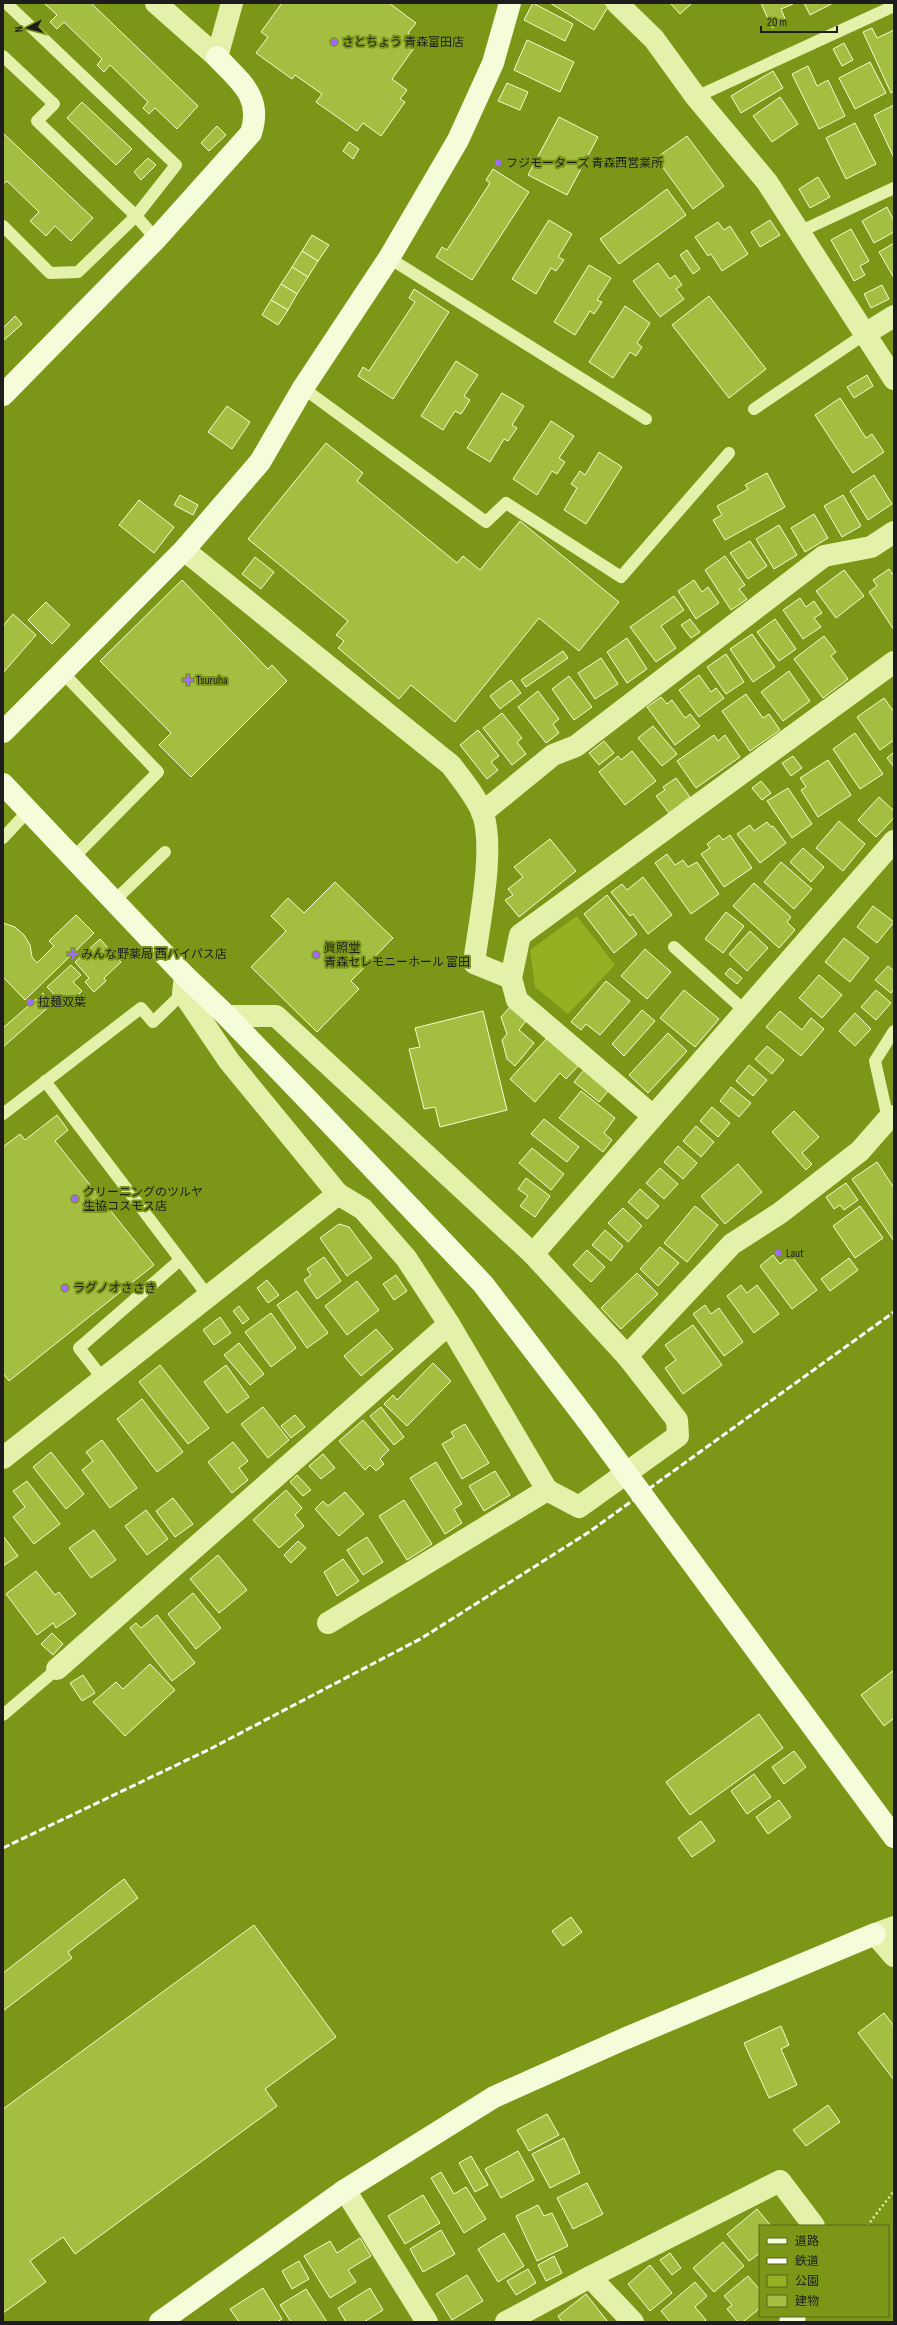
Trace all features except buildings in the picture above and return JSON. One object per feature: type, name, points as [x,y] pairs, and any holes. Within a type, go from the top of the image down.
[{"type":"street","points":[[3,395],[156,239],[251,133],[255,121],[255,104],[248,90],[217,57],[156,3]]},
{"type":"street","points":[[217,57],[232,3]]},
{"type":"street","points":[[3,732],[184,550],[260,462],[303,388],[389,258],[458,140],[492,64],[510,3]]},
{"type":"street","points":[[617,3],[654,39],[696,97],[767,182],[894,379]]},
{"type":"street","points":[[865,334],[894,316]]},
{"type":"street","points":[[482,813],[553,756],[576,746],[824,556],[871,547],[894,532]]},
{"type":"street","points":[[184,550],[451,765],[470,790],[482,813],[488,838],[474,963],[511,978]]},
{"type":"street","points":[[653,1116],[517,1000],[511,978],[520,935],[894,662]]},
{"type":"street","points":[[3,784],[114,901],[184,985],[229,1061],[338,1194],[363,1209],[401,1253],[449,1324],[547,1490],[578,1507],[678,1436],[677,1420],[627,1356],[533,1254],[276,1016],[227,1016]]},
{"type":"street","points":[[533,1254],[894,841]]},
{"type":"street","points":[[184,985],[227,1016],[483,1284],[587,1420],[894,1837]]},
{"type":"street","points":[[627,1356],[732,1244],[780,1213],[860,1151],[891,1117]]},
{"type":"street","points":[[3,1458],[338,1194]]},
{"type":"street","points":[[57,1669],[449,1324]]},
{"type":"street","points":[[328,1623],[547,1490]]},
{"type":"street","points":[[169,2319],[345,2190],[494,2097],[624,2039],[885,1930],[894,1956]]},
{"type":"street","points":[[506,2322],[590,2277],[780,2181],[813,2225]]},
{"type":"street","points":[[345,2190],[427,2322]]},
{"type":"street","points":[[590,2277],[633,2322]]},
{"type":"lane","points":[[3,226],[50,273],[78,272],[136,216],[176,165],[6,3]]},
{"type":"lane","points":[[696,97],[894,6]]},
{"type":"lane","points":[[3,56],[54,104],[38,121],[136,216],[156,239]]},
{"type":"lane","points":[[799,232],[894,188]]},
{"type":"lane","points":[[389,258],[646,419]]},
{"type":"lane","points":[[754,409],[865,334]]},
{"type":"lane","points":[[303,388],[486,522],[506,503],[621,577],[729,452]]},
{"type":"lane","points":[[62,673],[158,772],[73,858]]},
{"type":"lane","points":[[3,838],[28,811]]},
{"type":"lane","points":[[114,901],[165,852]]},
{"type":"lane","points":[[674,947],[745,1011]]},
{"type":"lane","points":[[3,1114],[141,1008],[153,1022],[184,985]]},
{"type":"lane","points":[[891,1117],[875,1062],[894,1031]]},
{"type":"lane","points":[[45,1081],[208,1296]]},
{"type":"lane","points":[[103,1379],[79,1348],[180,1260]]},
{"type":"lane","points":[[3,1715],[57,1669]]},
{"type":"path","points":[[868,2225],[894,2191]]},
{"type":"green space","points":[[577,916],[615,965],[568,1014],[535,987],[530,950]]},
{"type":"railway","points":[[3,1848],[210,1749],[422,1638],[589,1532],[894,1312]]},
{"type":"place","name":"さとちょう 青森富田店","points":[[334,42]]},
{"type":"place","name":"フジモーターズ 青森西営業所","points":[[498,163]]},
{"type":"place","name":"Tsuruha","points":[[188,680]]},
{"type":"place","name":"みんな野薬局 西バイパス店","points":[[73,954]]},
{"type":"place","name":"眞照堂 青森セレモニーホール 富田","points":[[316,955]]},
{"type":"place","name":"拉麺双葉","points":[[30,1002]]},
{"type":"place","name":"クリーニングのツルヤ 生協コスモス店","points":[[75,1199]]},
{"type":"place","name":"Laut","points":[[778,1253]]},
{"type":"place","name":"ラグノオささき","points":[[65,1288]]}]
